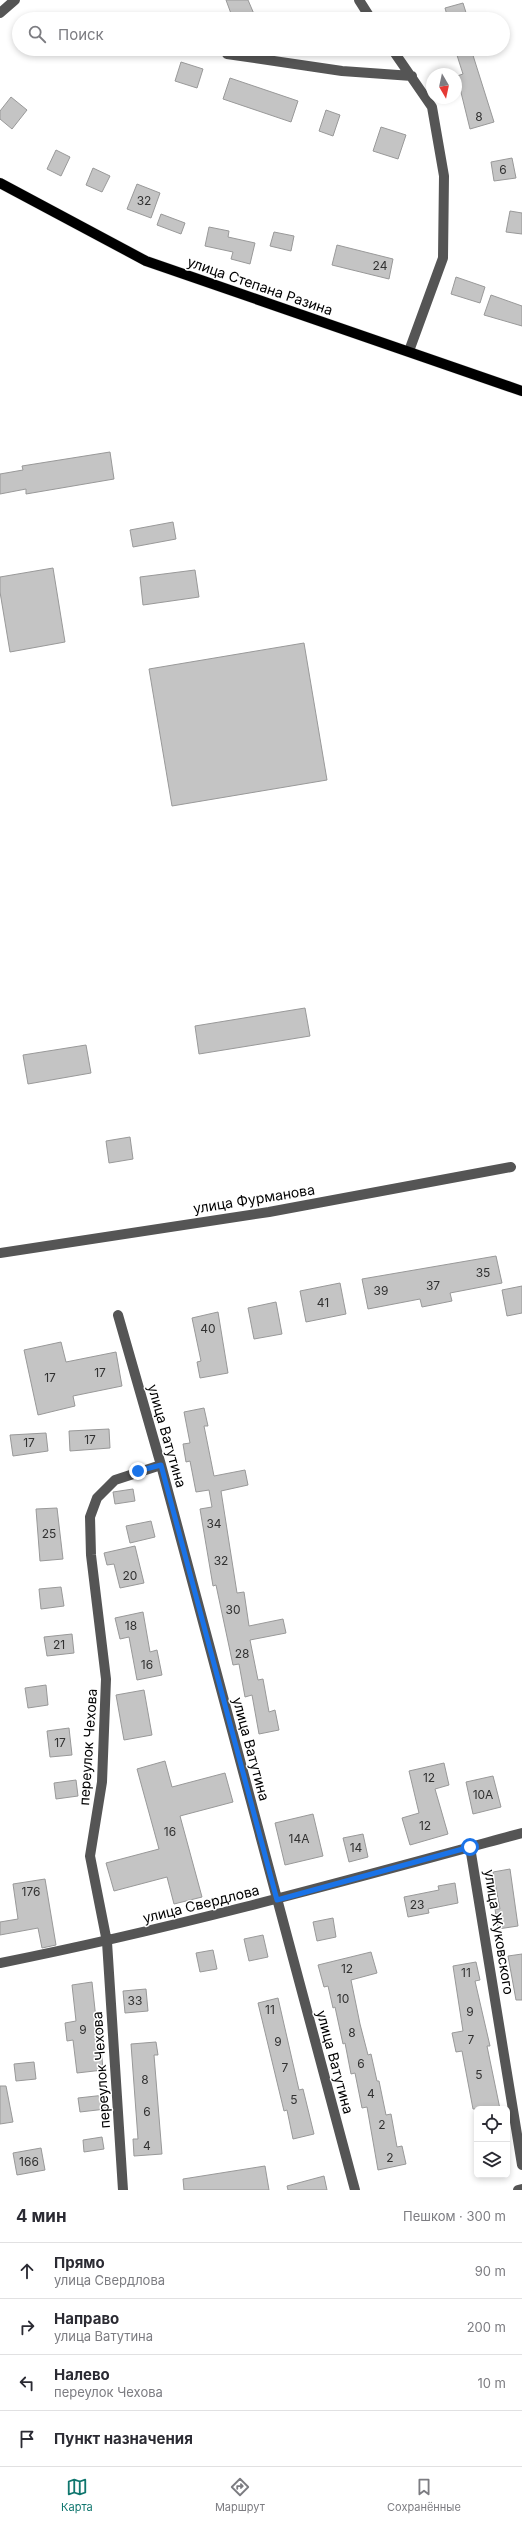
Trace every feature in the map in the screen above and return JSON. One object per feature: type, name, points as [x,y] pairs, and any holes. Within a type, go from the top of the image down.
[{"type":"main road","name":"улица Степана Разина","points":[[0,183],[146,261],[522,391]]},
{"type":"street","points":[[0,13],[15,0]]},
{"type":"street","points":[[360,0],[367,12]]},
{"type":"street","points":[[240,56],[342,71],[412,76]]},
{"type":"street","points":[[397,56],[432,107],[444,176],[443,258],[409,351]]},
{"type":"street","name":"улица Фурманова","points":[[0,1253],[270,1212],[512,1167]]},
{"type":"street","name":"улица Ватутина","points":[[118,1315],[161,1465],[355,2190]]},
{"type":"street","name":"переулок Чехова","points":[[123,2190],[107,1942],[90,1856],[102,1782],[106,1679],[92,1555],[90,1517],[97,1498],[115,1480],[161,1465]]},
{"type":"street","name":"улица Свердлова","points":[[0,1963],[107,1942],[277,1900],[522,1833]]},
{"type":"street","name":"улица Жуковского","points":[[470,1847],[522,2165]]},
{"type":"street","points":[[518,2190],[522,2189]]},
{"type":"building","points":[[226,0],[248,0],[253,12],[230,12]]},
{"type":"building","points":[[463,3],[466,12],[446,12],[445,8]]},
{"type":"building","points":[[457,56],[473,56],[494,122],[470,129],[462,96],[462,68]]},
{"type":"building","points":[[181,62],[203,69],[197,88],[175,81]]},
{"type":"building","points":[[230,78],[298,101],[291,122],[223,99]]},
{"type":"building","points":[[11,97],[27,110],[12,129],[0,119],[0,111]]},
{"type":"building","points":[[326,110],[340,115],[333,136],[319,131]]},
{"type":"building","points":[[381,127],[406,135],[398,159],[373,151]]},
{"type":"building","points":[[56,150],[70,157],[61,176],[47,169]]},
{"type":"building","points":[[512,158],[516,178],[494,181],[491,162]]},
{"type":"building","points":[[93,168],[110,176],[102,192],[86,185]]},
{"type":"building","points":[[137,184],[160,193],[151,218],[127,209]]},
{"type":"building","points":[[510,211],[522,213],[522,234],[506,232]]},
{"type":"building","points":[[161,214],[185,223],[181,234],[157,225]]},
{"type":"building","points":[[209,227],[229,231],[228,237],[255,243],[250,264],[231,259],[233,252],[205,246]]},
{"type":"building","points":[[274,232],[294,236],[291,251],[270,246]]},
{"type":"building","points":[[337,245],[393,259],[389,279],[332,265]]},
{"type":"building","points":[[456,277],[485,287],[480,303],[451,294]]},
{"type":"building","points":[[491,295],[522,306],[522,326],[484,315]]},
{"type":"building","points":[[110,452],[114,479],[26,494],[26,489],[0,494],[0,474],[23,470],[22,466]]},
{"type":"building","points":[[173,522],[176,539],[133,547],[130,530]]},
{"type":"building","points":[[53,568],[65,642],[10,652],[0,592],[0,577]]},
{"type":"building","points":[[195,570],[199,597],[143,605],[140,577]]},
{"type":"building","points":[[304,643],[327,780],[172,806],[149,669]]},
{"type":"building","points":[[305,1008],[310,1036],[199,1054],[195,1026]]},
{"type":"building","points":[[86,1045],[91,1073],[28,1084],[23,1055]]},
{"type":"building","points":[[130,1137],[133,1159],[109,1163],[106,1141]]},
{"type":"building","points":[[496,1256],[502,1283],[450,1293],[452,1301],[422,1307],[420,1299],[368,1309],[362,1279]]},
{"type":"building","points":[[340,1283],[346,1314],[306,1322],[300,1291]]},
{"type":"building","points":[[522,1286],[522,1313],[507,1316],[502,1290]]},
{"type":"building","points":[[276,1302],[282,1334],[254,1339],[248,1308]]},
{"type":"building","points":[[218,1312],[228,1373],[200,1378],[197,1362],[201,1361],[192,1318]]},
{"type":"building","points":[[61,1342],[66,1362],[116,1352],[122,1386],[73,1396],[75,1406],[38,1415],[24,1350]]},
{"type":"building","points":[[204,1408],[208,1426],[204,1426],[214,1476],[245,1470],[248,1485],[221,1491],[237,1593],[244,1592],[249,1626],[283,1619],[286,1633],[250,1640],[258,1680],[263,1679],[269,1712],[275,1710],[279,1730],[259,1734],[252,1695],[245,1697],[239,1664],[233,1665],[216,1585],[213,1586],[200,1509],[212,1507],[209,1490],[196,1492],[190,1461],[186,1462],[183,1444],[190,1443],[184,1412]]},
{"type":"building","points":[[109,1429],[110,1448],[70,1451],[69,1431]]},
{"type":"building","points":[[46,1433],[48,1451],[13,1456],[10,1435]]},
{"type":"building","points":[[133,1489],[135,1501],[115,1504],[113,1492]]},
{"type":"building","points":[[57,1508],[63,1559],[40,1561],[36,1509]]},
{"type":"building","points":[[151,1521],[155,1537],[130,1543],[126,1526]]},
{"type":"building","points":[[135,1546],[144,1583],[120,1588],[114,1564],[107,1565],[104,1553]]},
{"type":"building","points":[[61,1587],[64,1606],[41,1609],[39,1589]]},
{"type":"building","points":[[143,1612],[150,1652],[157,1650],[162,1675],[137,1680],[129,1637],[120,1639],[115,1618]]},
{"type":"building","points":[[72,1634],[74,1653],[47,1656],[44,1637]]},
{"type":"building","points":[[46,1685],[48,1705],[28,1708],[25,1688]]},
{"type":"building","points":[[144,1690],[152,1735],[124,1740],[116,1695]]},
{"type":"building","points":[[69,1728],[72,1755],[50,1757],[47,1731]]},
{"type":"building","points":[[165,1761],[172,1787],[225,1773],[233,1802],[180,1816],[202,1897],[174,1904],[167,1877],[114,1891],[106,1863],[159,1849],[137,1769]]},
{"type":"building","points":[[444,1763],[449,1785],[435,1789],[448,1834],[410,1845],[402,1818],[419,1813],[409,1771]]},
{"type":"building","points":[[493,1776],[501,1807],[473,1814],[466,1782]]},
{"type":"building","points":[[76,1780],[78,1796],[56,1799],[54,1783]]},
{"type":"building","points":[[313,1814],[323,1856],[285,1865],[275,1823]]},
{"type":"building","points":[[363,1834],[368,1857],[349,1862],[343,1838]]},
{"type":"building","points":[[510,1869],[518,1926],[498,1929],[495,1909],[500,1909],[493,1872]]},
{"type":"building","points":[[45,1879],[56,1945],[42,1948],[38,1928],[0,1935],[0,1922],[18,1919],[13,1884]]},
{"type":"building","points":[[455,1883],[458,1903],[428,1909],[429,1913],[408,1917],[404,1897],[439,1890],[438,1886]]},
{"type":"building","points":[[333,1918],[336,1937],[317,1941],[313,1922]]},
{"type":"building","points":[[263,1935],[268,1957],[249,1961],[244,1939]]},
{"type":"building","points":[[213,1950],[217,1969],[200,1972],[196,1953]]},
{"type":"building","points":[[371,1952],[377,1973],[351,1980],[368,2055],[371,2054],[377,2081],[379,2081],[386,2115],[391,2114],[397,2147],[402,2146],[406,2164],[378,2170],[367,2107],[362,2108],[355,2073],[351,2074],[345,2043],[343,2044],[335,2007],[333,2008],[328,1986],[324,1987],[318,1965]]},
{"type":"building","points":[[522,1954],[522,2000],[516,2000],[508,1956]]},
{"type":"building","points":[[476,1962],[480,1980],[475,1981],[490,2046],[487,2046],[499,2106],[474,2106],[473,2109],[462,2051],[456,2052],[452,2033],[463,2031],[453,1966]]},
{"type":"building","points":[[92,1982],[96,2019],[99,2019],[103,2070],[77,2073],[73,2040],[67,2041],[65,2023],[76,2021],[72,1985]]},
{"type":"building","points":[[146,1989],[148,2011],[125,2013],[123,1991]]},
{"type":"building","points":[[278,1998],[299,2090],[303,2089],[314,2134],[293,2139],[287,2110],[284,2111],[258,2003]]},
{"type":"building","points":[[156,2042],[158,2055],[154,2055],[162,2154],[134,2156],[133,2139],[138,2139],[131,2044]]},
{"type":"building","points":[[34,2062],[36,2079],[16,2081],[14,2064]]},
{"type":"building","points":[[0,2086],[6,2086],[13,2122],[0,2124]]},
{"type":"building","points":[[105,2095],[106,2109],[80,2112],[78,2098]]},
{"type":"building","points":[[102,2137],[104,2149],[84,2152],[83,2140]]},
{"type":"building","points":[[41,2148],[45,2170],[17,2175],[13,2153]]},
{"type":"building","points":[[265,2166],[269,2190],[184,2190],[183,2179]]},
{"type":"building","points":[[324,2176],[327,2190],[288,2190],[287,2186]]},
{"type":"route","points":[[138,1471],[161,1465],[277,1900],[470,1847]]}]
